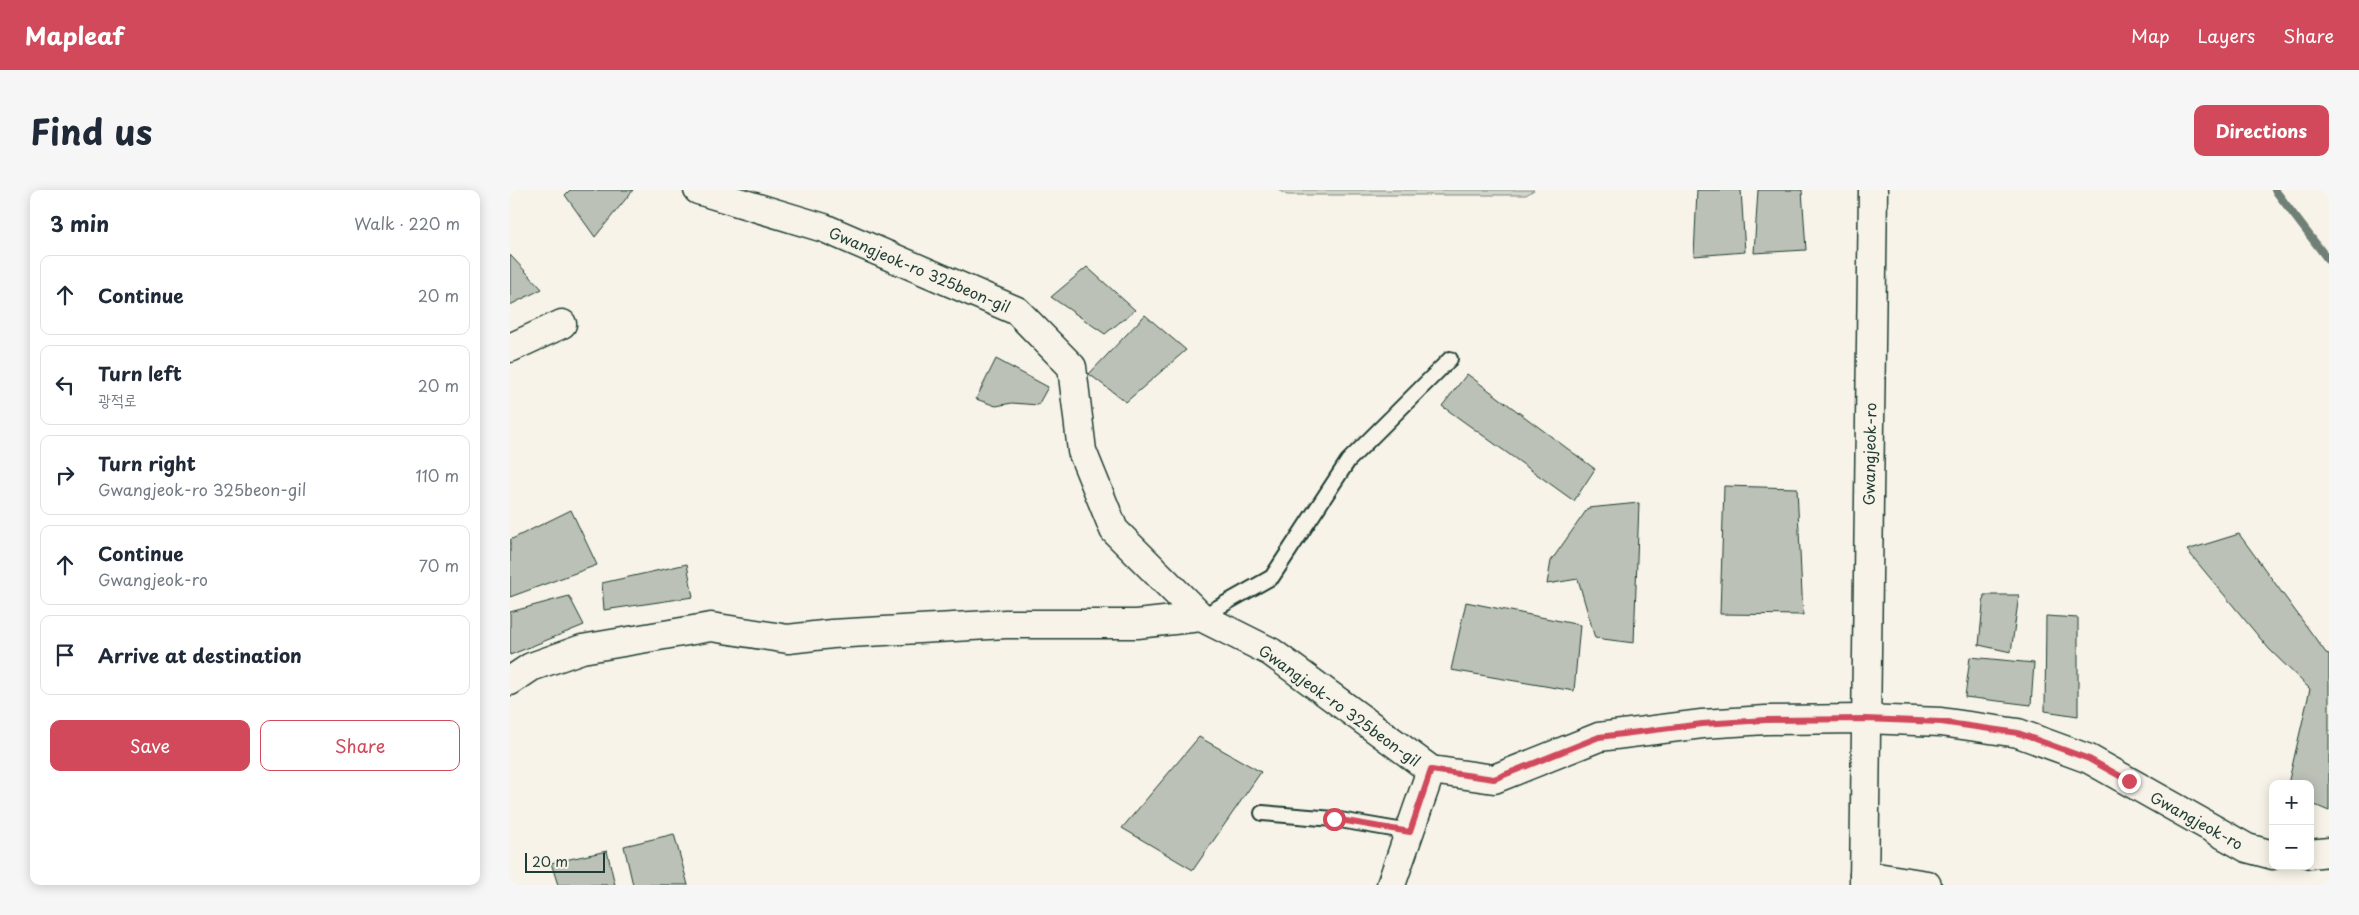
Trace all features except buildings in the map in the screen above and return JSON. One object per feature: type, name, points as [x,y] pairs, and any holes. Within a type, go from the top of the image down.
[{"type":"street","name":"Gwangjeok-ro 325beon-gil","points":[[698,190],[824,228],[1017,311],[1072,367],[1082,451],[1114,530],[1201,617],[1271,652],[1431,770],[1494,779],[1599,737],[1702,724],[1766,720],[1865,726]]},
{"type":"street","name":"Gwangjeok-ro","points":[[1874,190],[1865,726],[1941,722],[2018,733],[2089,759],[2247,848],[2269,854]]},
{"type":"street","points":[[510,348],[562,324]]},
{"type":"street","points":[[510,681],[531,667],[582,649],[711,627],[788,639],[832,634],[1006,624],[1137,624],[1201,617]]},
{"type":"street","points":[[1865,726],[1863,872],[1927,885]]},
{"type":"street","points":[[1391,885],[1431,770]]},
{"type":"street","points":[[2314,854],[2329,852]]},
{"type":"lane","points":[[1201,617],[1272,577],[1348,461],[1450,359]]},
{"type":"lane","points":[[1262,813],[1334,819],[1410,832]]},
{"type":"shaded area","points":[[1278,190],[1534,190],[1526,195],[1287,195]]},
{"type":"waterway","points":[[2275,190],[2329,261]]},
{"type":"route","points":[[1334,819],[1410,832],[1431,770],[1494,779],[1599,737],[1702,724],[1766,720],[1865,719],[1941,722],[2018,733],[2089,759],[2129,781]]}]
